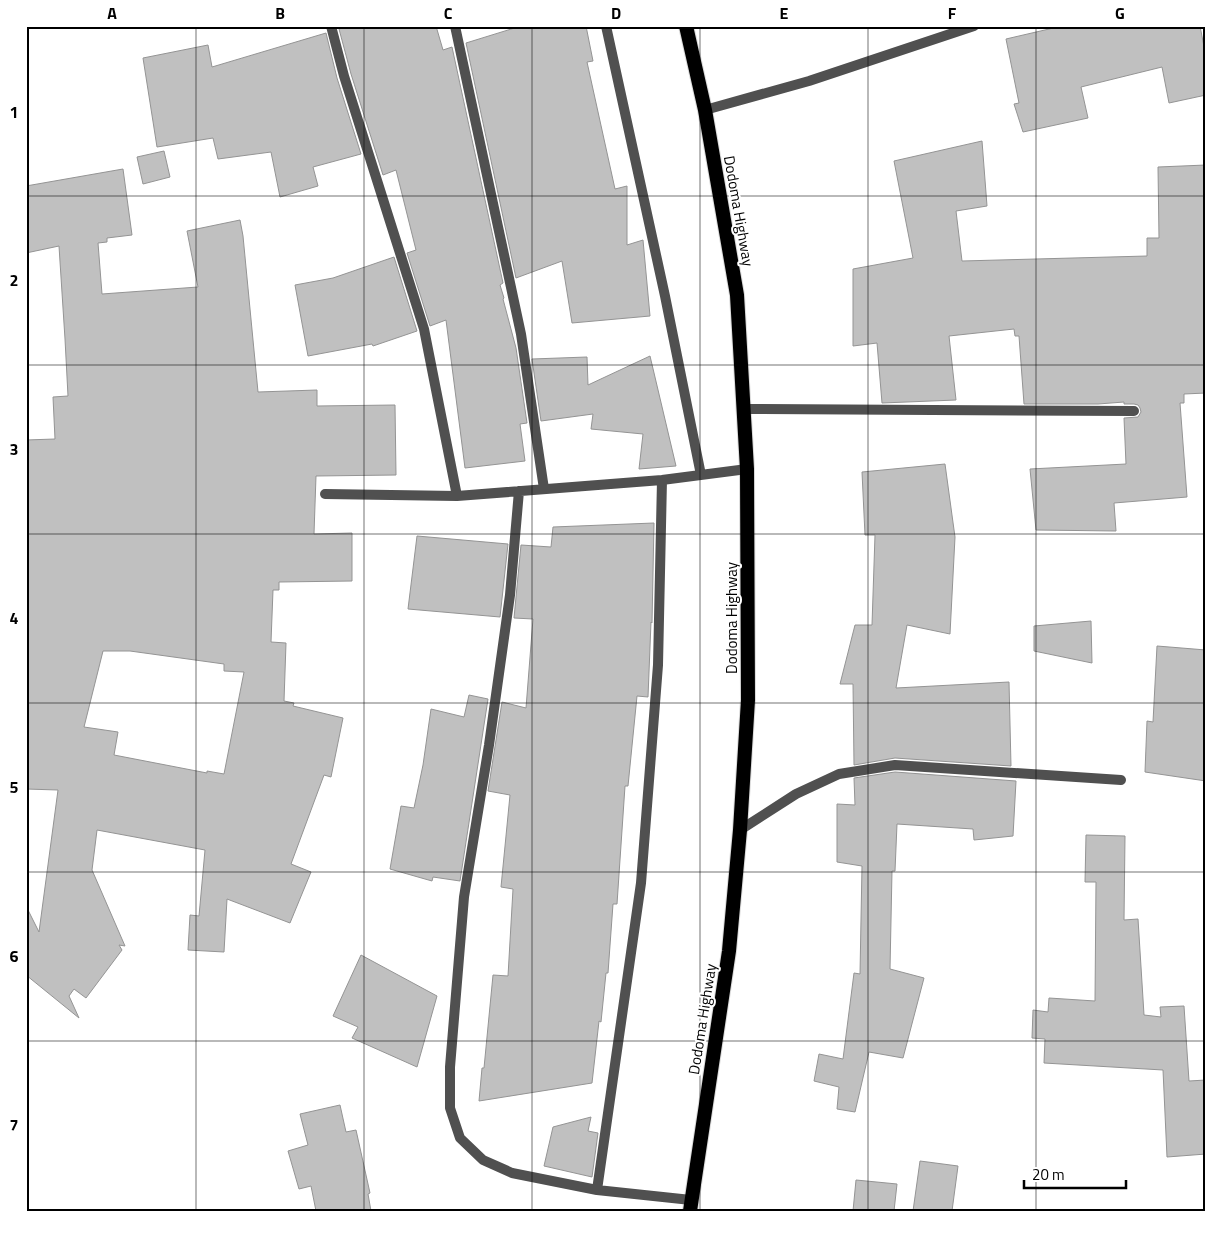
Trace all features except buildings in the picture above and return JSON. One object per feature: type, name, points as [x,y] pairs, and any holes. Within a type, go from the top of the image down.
[{"type":"highway","name":"Dodoma Highway","points":[[686,26],[705,110],[737,296],[747,469],[748,700],[740,830],[729,951],[691,1205]]},
{"type":"street","points":[[331,26],[344,76],[424,329],[457,496]]},
{"type":"street","points":[[455,26],[521,334],[544,489]]},
{"type":"street","points":[[606,26],[702,475]]},
{"type":"street","points":[[705,110],[809,81],[974,26]]},
{"type":"street","points":[[743,409],[1134,411]]},
{"type":"street","points":[[325,494],[457,496],[662,480],[747,469]]},
{"type":"street","points":[[597,1190],[641,883],[658,665],[662,480]]},
{"type":"street","points":[[519,491],[510,595],[489,745],[464,897],[450,1067],[450,1108],[460,1138],[483,1160],[512,1172],[597,1190],[691,1205]]},
{"type":"street","points":[[740,830],[796,794],[839,774],[895,765],[1121,780]]}]
